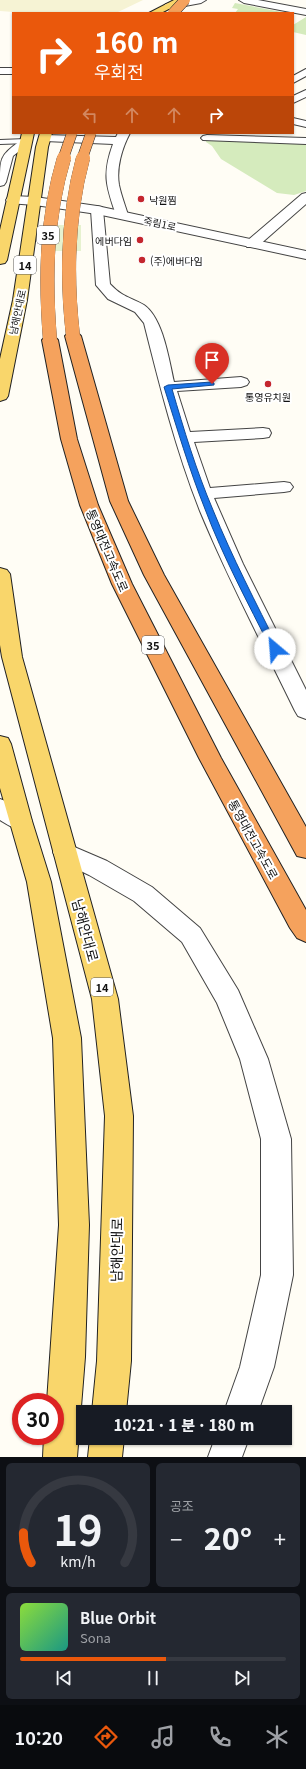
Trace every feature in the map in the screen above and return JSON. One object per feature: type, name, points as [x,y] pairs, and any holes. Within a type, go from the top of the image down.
[{"type":"highway","points":[[169,5],[185,0]]},
{"type":"highway","name":"통영대전고속도로","points":[[72,134],[61,162],[49,221],[46,300],[50,340],[69,439],[86,498],[122,584],[210,758],[299,921],[306,931]]},
{"type":"highway","name":"35","points":[[91,134],[81,159],[72,203],[68,256],[68,298],[73,336],[120,501],[154,576],[306,848]]},
{"type":"main road","points":[[153,12],[181,0]]},
{"type":"main road","name":"남해안대로","points":[[0,396],[20,300],[42,147],[46,135]]},
{"type":"main road","name":"14","points":[[0,260],[27,137]]},
{"type":"main road","name":"남해안대로","points":[[0,574],[12,657],[105,999],[119,1116],[114,1361],[110,1405]]},
{"type":"main road","points":[[0,744],[10,814],[39,882],[67,1038],[74,1225],[68,1357],[60,1457]]},
{"type":"main road","points":[[105,1457],[106,1445]]},
{"type":"street","points":[[169,5],[201,0]]},
{"type":"street","points":[[244,0],[306,12]]},
{"type":"street","points":[[0,71],[12,71]]},
{"type":"street","points":[[294,79],[302,73]]},
{"type":"street","points":[[295,104],[306,93]]},
{"type":"street","points":[[294,122],[306,124]]},
{"type":"street","points":[[46,135],[122,137],[112,182],[122,215]]},
{"type":"street","points":[[0,182],[8,156],[27,137]]},
{"type":"street","points":[[207,138],[306,141]]},
{"type":"street","points":[[252,244],[306,197]]},
{"type":"street","name":"죽림1로","points":[[12,200],[35,201],[98,210],[306,255]]},
{"type":"street","points":[[98,210],[103,285],[113,296],[140,309],[151,322],[183,437],[203,494],[233,564],[306,711]]},
{"type":"street","points":[[168,387],[241,382]]},
{"type":"street","points":[[183,437],[263,433]]},
{"type":"street","points":[[203,494],[284,487]]},
{"type":"street","points":[[64,852],[98,868],[143,894],[191,935],[229,998],[254,1059],[276,1139],[277,1275],[257,1367],[243,1405]]},
{"type":"street","points":[[225,1457],[229,1445]]},
{"type":"lane","points":[[0,142],[27,137]]},
{"type":"shaded area","points":[[0,0],[143,0],[118,12],[0,11]]},
{"type":"green space","points":[[235,3],[282,12],[236,12],[238,9],[232,8]]},
{"type":"green space","points":[[306,17],[306,35],[294,32],[294,24]]},
{"type":"green space","points":[[206,140],[306,143],[306,191],[294,195],[277,193],[221,159],[212,146],[206,142]]},
{"type":"green space","points":[[46,225],[81,225],[81,251],[45,251]]},
{"type":"place","name":"낙원찜","points":[[141,199]]},
{"type":"place","name":"에버다임","points":[[140,240]]},
{"type":"place","name":"(주)에버다임","points":[[142,260]]},
{"type":"place","name":"통영유치원","points":[[268,384]]},
{"type":"route","points":[[212,384],[168,387],[189,457],[209,510],[233,564],[275,649]]}]
